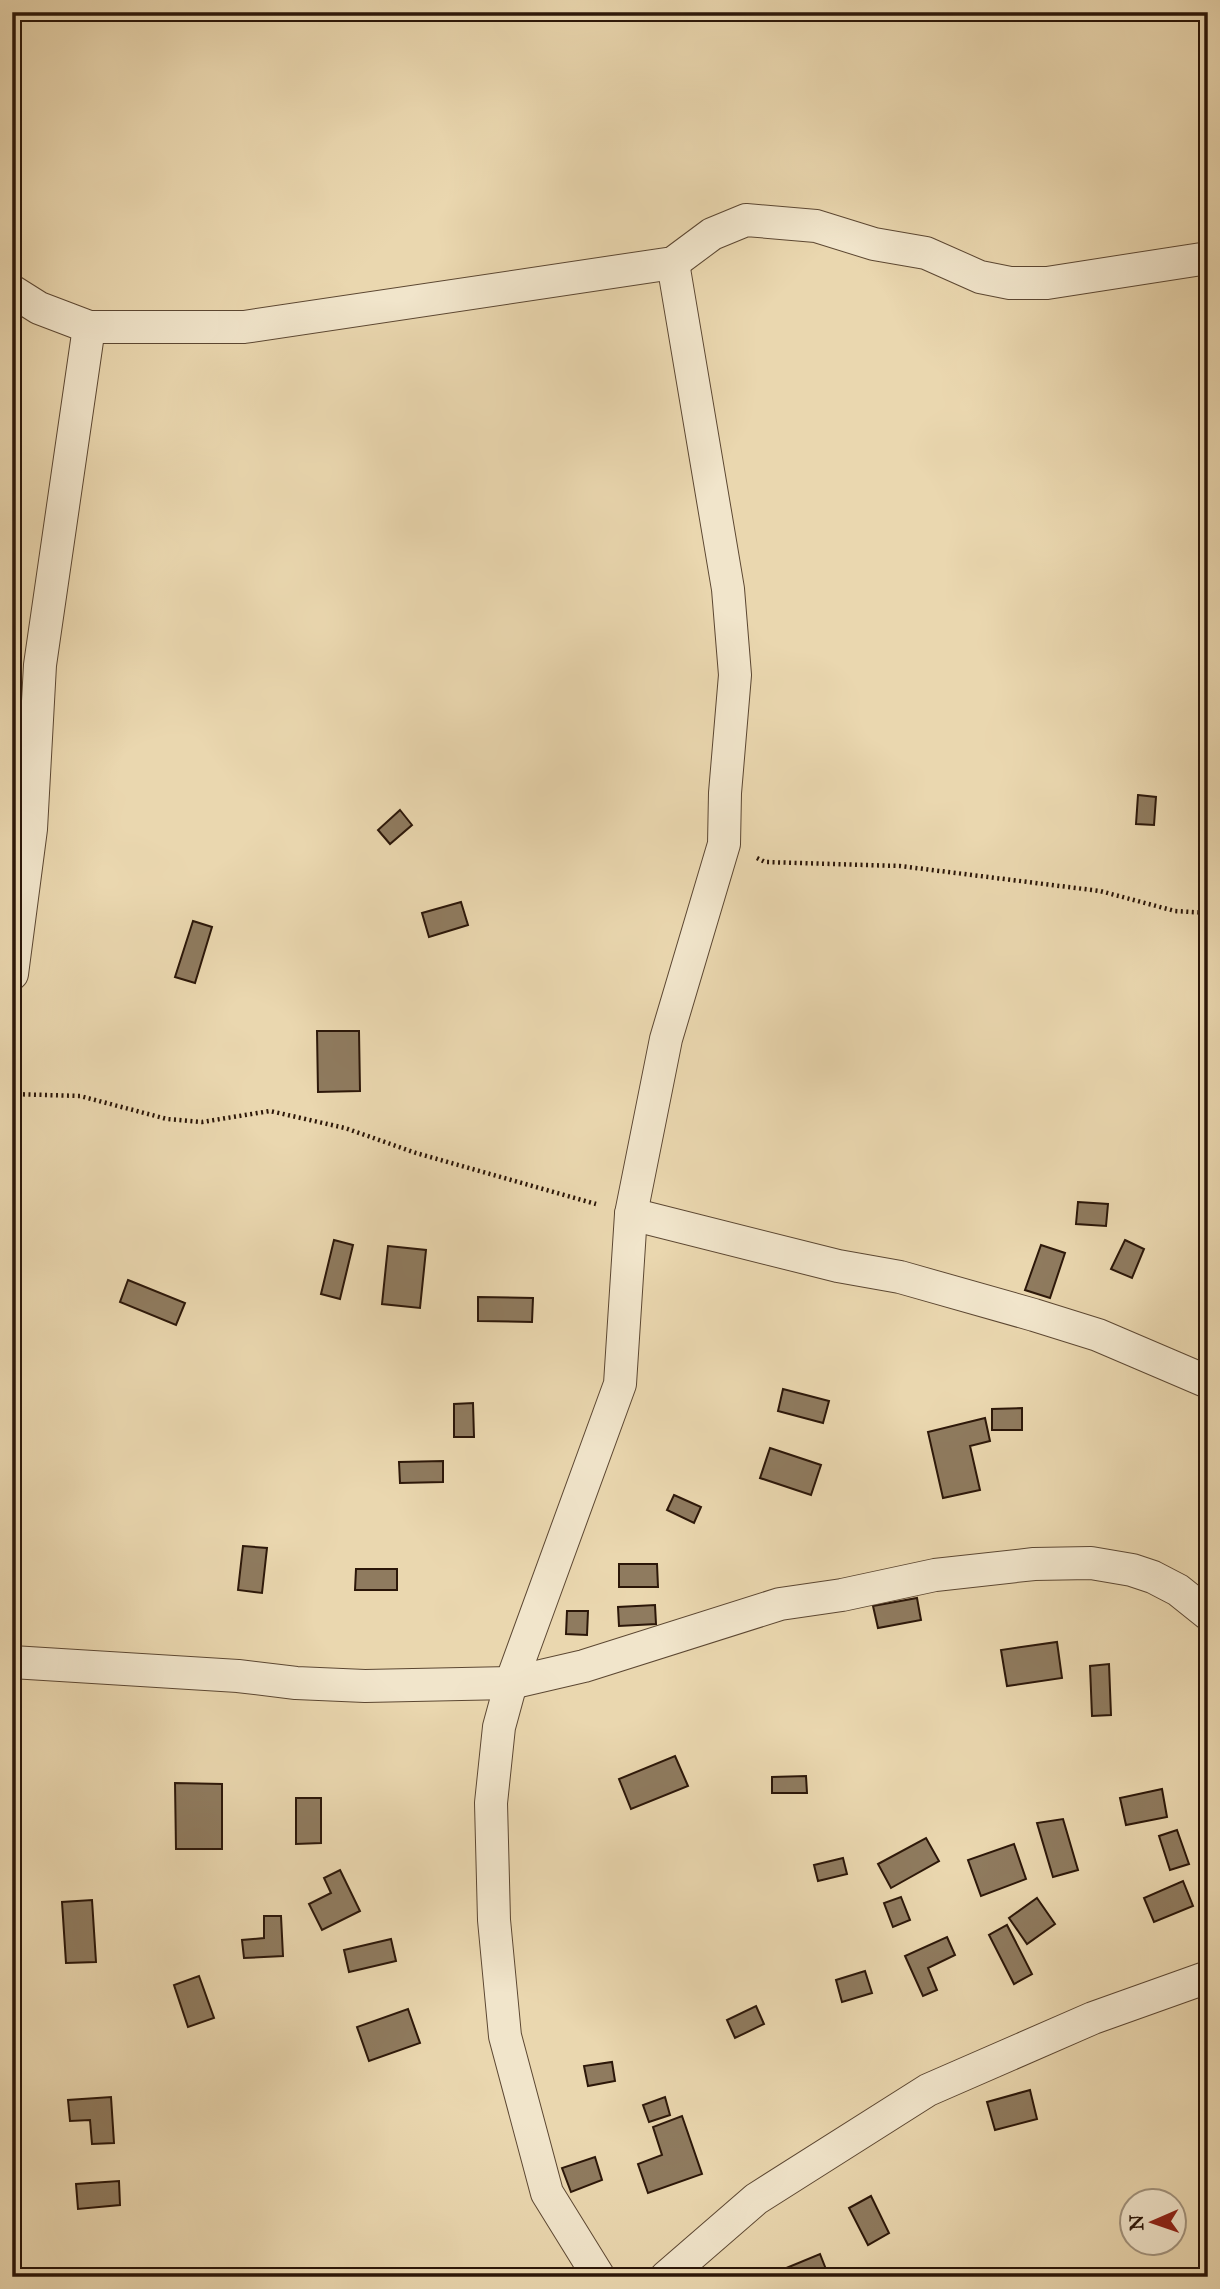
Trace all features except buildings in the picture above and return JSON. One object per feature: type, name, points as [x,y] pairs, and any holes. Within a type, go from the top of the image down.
[{"type":"street","points":[[12,290],[39,308],[89,327],[244,327],[673,263],[712,234],[746,220],[816,226],[874,244],[926,253],[980,277],[1010,283],[1047,283],[1208,258]]},
{"type":"street","points":[[599,2277],[547,2193],[505,2036],[494,1920],[491,1803],[499,1727],[511,1683],[620,1384],[631,1214],[666,1039],[724,844],[724,793],[734,675],[727,589],[673,263]]},
{"type":"street","points":[[12,974],[31,829],[40,665],[89,327]]},
{"type":"street","points":[[631,1214],[838,1266],[900,1277],[1034,1315],[1098,1335],[1208,1382]]},
{"type":"street","points":[[12,1662],[365,1686],[511,1683],[584,1666],[780,1604],[842,1595],[935,1575],[1034,1564],[1091,1563],[1132,1570],[1178,1590],[1208,1614]]},
{"type":"street","points":[[666,2277],[756,2199],[928,2090],[1093,2018],[1208,1977]]},
{"type":"path","points":[[724,844],[765,862],[900,866],[1100,891],[1175,911],[1208,913]]},
{"type":"path","points":[[12,1094],[80,1096],[167,1119],[202,1122],[270,1111],[345,1128],[416,1153],[631,1214]]}]
